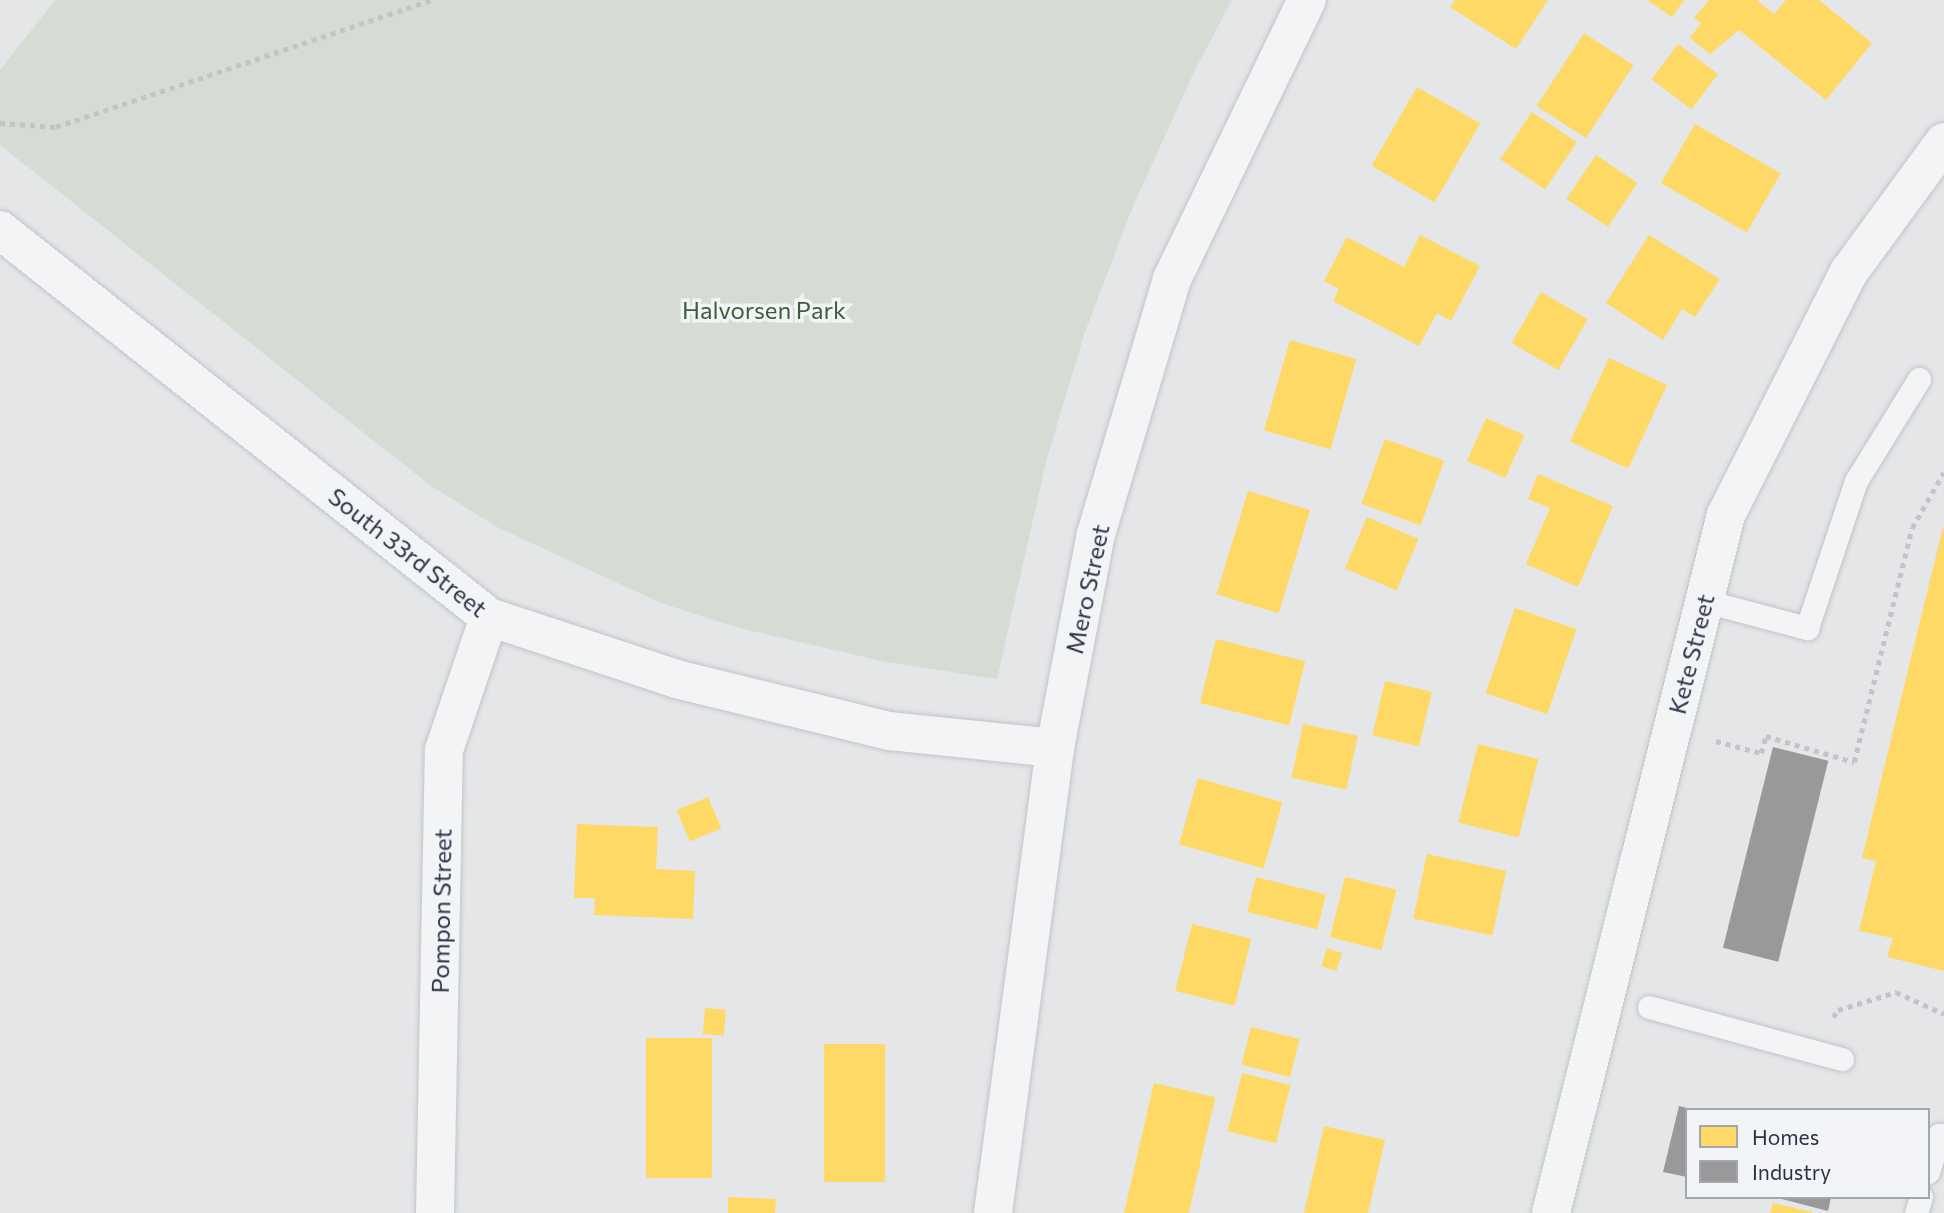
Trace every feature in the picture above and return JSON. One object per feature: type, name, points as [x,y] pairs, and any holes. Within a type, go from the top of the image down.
[{"type":"street","name":"Mero Street","points":[[993,1213],[1055,748],[1096,534],[1172,279],[1307,0]]},
{"type":"street","name":"Kete Street","points":[[1551,1213],[1726,515],[1849,272],[1944,142]]},
{"type":"street","name":"South 33rd Street","points":[[0,230],[489,617],[676,679],[890,731],[1055,748]]},
{"type":"street","name":"Pompon Street","points":[[435,1213],[444,750],[489,617]]},
{"type":"lane","points":[[1705,601],[1807,628],[1856,481],[1919,379]]},
{"type":"lane","points":[[1649,1007],[1842,1059]]},
{"type":"lane","points":[[1930,1165],[1939,1135],[1944,1136]]},
{"type":"path","points":[[0,124],[56,127],[431,0]]},
{"type":"path","points":[[1715,741],[1761,752],[1766,736],[1854,762],[1912,528],[1944,472]]},
{"type":"path","points":[[1833,1018],[1838,1010],[1896,992],[1944,1014]]},
{"type":"green space","name":"Halvorsen Park","points":[[55,0],[1232,0],[1195,70],[1133,206],[1085,332],[1047,458],[997,679],[886,662],[739,628],[661,603],[499,528],[431,486],[0,145],[0,70]]},
{"type":"building: Homes","points":[[1455,0],[1548,0],[1516,49],[1450,7]]},
{"type":"building: Homes","points":[[1647,0],[1684,0],[1672,17]]},
{"type":"building: Homes","points":[[1709,0],[1757,0],[1774,14],[1786,0],[1819,0],[1872,43],[1826,100],[1739,30],[1710,54],[1690,38],[1701,23],[1694,18]]},
{"type":"building: Homes","points":[[1584,33],[1633,65],[1586,138],[1537,106]]},
{"type":"building: Homes","points":[[1678,44],[1718,74],[1691,109],[1652,79]]},
{"type":"building: Homes","points":[[1417,87],[1480,124],[1435,202],[1372,166]]},
{"type":"building: Homes","points":[[1532,112],[1577,142],[1545,189],[1500,159]]},
{"type":"building: Homes","points":[[1695,124],[1781,174],[1747,232],[1661,183]]},
{"type":"building: Homes","points":[[1596,155],[1637,183],[1608,227],[1566,199]]},
{"type":"building: Homes","points":[[1420,235],[1480,266],[1451,321],[1437,313],[1419,346],[1333,301],[1339,289],[1324,281],[1347,237],[1404,267]]},
{"type":"building: Homes","points":[[1649,235],[1720,279],[1695,317],[1682,309],[1663,340],[1606,303]]},
{"type":"building: Homes","points":[[1541,292],[1588,319],[1558,370],[1512,343]]},
{"type":"building: Homes","points":[[1290,340],[1356,359],[1330,449],[1264,430]]},
{"type":"building: Homes","points":[[1609,358],[1667,385],[1628,468],[1570,441]]},
{"type":"building: Homes","points":[[1486,418],[1524,435],[1505,478],[1467,461]]},
{"type":"building: Homes","points":[[1385,439],[1444,461],[1421,525],[1361,504]]},
{"type":"building: Homes","points":[[1538,474],[1613,506],[1578,587],[1526,564],[1550,508],[1528,499]]},
{"type":"building: Homes","points":[[1248,491],[1310,510],[1279,613],[1216,594]]},
{"type":"building: Homes","points":[[1367,517],[1419,539],[1397,590],[1345,569]]},
{"type":"building: Homes","points":[[1943,527],[1944,971],[1887,957],[1893,938],[1859,931],[1876,861],[1862,858]]},
{"type":"building: Homes","points":[[1515,608],[1576,629],[1547,714],[1486,693]]},
{"type":"building: Homes","points":[[1216,639],[1305,661],[1289,725],[1200,703]]},
{"type":"building: Homes","points":[[1385,681],[1432,692],[1419,746],[1372,736]]},
{"type":"building: Homes","points":[[1303,724],[1358,736],[1346,789],[1292,778]]},
{"type":"building: Homes","points":[[1478,744],[1538,759],[1519,838],[1458,823]]},
{"type":"building: Homes","points":[[1198,778],[1283,802],[1264,869],[1179,844]]},
{"type":"building: Homes","points":[[708,797],[721,828],[690,842],[677,810]]},
{"type":"building: Homes","points":[[577,824],[658,827],[656,869],[695,871],[693,919],[594,915],[595,898],[574,898]]},
{"type":"building: Homes","points":[[1427,854],[1506,871],[1493,935],[1413,919]]},
{"type":"building: Homes","points":[[1256,877],[1326,894],[1317,929],[1247,912]]},
{"type":"building: Homes","points":[[1345,877],[1396,890],[1381,950],[1330,937]]},
{"type":"building: Homes","points":[[1192,924],[1251,939],[1234,1006],[1175,991]]},
{"type":"building: Homes","points":[[1327,948],[1342,953],[1336,971],[1321,966]]},
{"type":"building: Homes","points":[[705,1008],[726,1010],[724,1036],[703,1034]]},
{"type":"building: Homes","points":[[1251,1027],[1300,1039],[1290,1077],[1242,1065]]},
{"type":"building: Homes","points":[[646,1038],[712,1038],[712,1178],[646,1178]]},
{"type":"building: Homes","points":[[824,1044],[885,1044],[885,1182],[824,1182]]},
{"type":"building: Homes","points":[[1242,1073],[1291,1085],[1276,1143],[1227,1131]]},
{"type":"building: Homes","points":[[1154,1083],[1215,1097],[1189,1213],[1124,1213]]},
{"type":"building: Homes","points":[[1324,1126],[1385,1140],[1368,1213],[1304,1213]]},
{"type":"building: Homes","points":[[728,1197],[776,1199],[775,1213],[728,1213]]},
{"type":"building: Homes","points":[[1773,1203],[1812,1212],[1812,1213],[1770,1213]]},
{"type":"building: Industry","points":[[1773,747],[1828,761],[1778,962],[1723,948]]},
{"type":"building: Industry","points":[[1679,1106],[1687,1108],[1685,1177],[1663,1172]]},
{"type":"building: Industry","points":[[1782,1199],[1831,1199],[1828,1211]]}]
